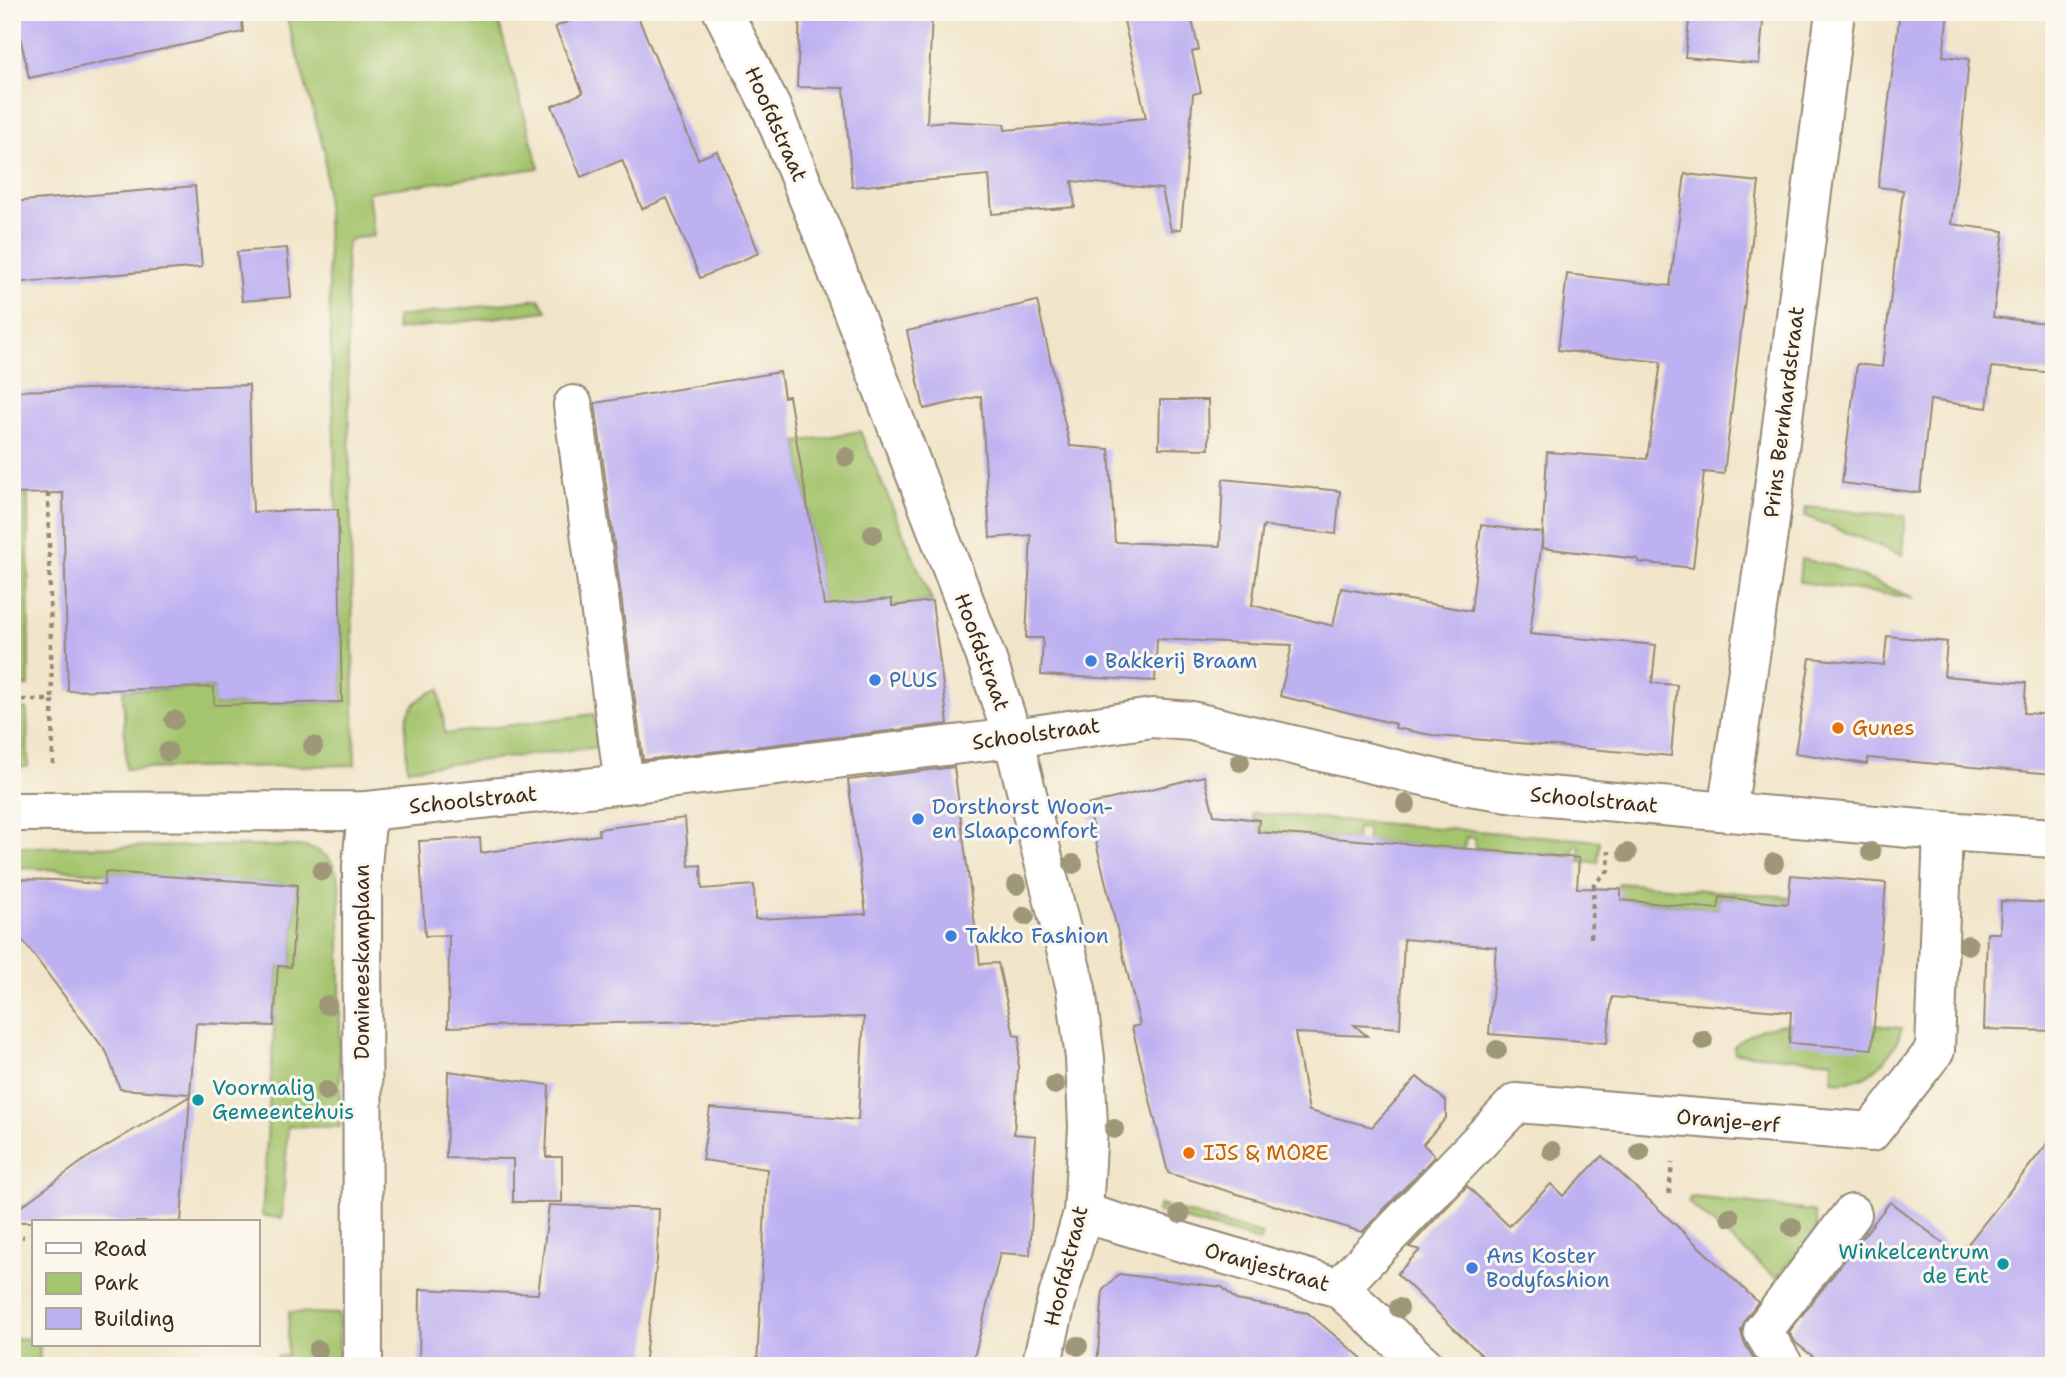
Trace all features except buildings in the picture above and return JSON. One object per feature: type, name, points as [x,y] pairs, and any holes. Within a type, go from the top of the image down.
[{"type":"street","name":"Hoofdstraat","points":[[723,12],[771,107],[825,239],[986,657],[1013,738],[1078,1003],[1086,1058],[1088,1127],[1083,1213],[1056,1303],[1041,1366]]},
{"type":"street","name":"Prins Bernhardstraat","points":[[1727,812],[1769,527],[1835,12]]},
{"type":"street","points":[[573,405],[624,784]]},
{"type":"street","name":"Schoolstraat","points":[[12,812],[367,811],[624,784],[1013,738],[1152,718],[1172,718],[1462,785],[1515,793],[1943,831],[2054,838]]},
{"type":"street","name":"Domineeskamplaan","points":[[363,1366],[362,866],[367,811]]},
{"type":"street","name":"Oranje-erf","points":[[1339,1288],[1516,1104],[1871,1132],[1935,1050],[1943,831]]},
{"type":"street","name":"Oranjestraat","points":[[1083,1213],[1339,1288],[1425,1366]]},
{"type":"street","points":[[1784,1366],[1763,1331],[1852,1214]]},
{"type":"path","points":[[48,494],[53,773]]},
{"type":"path","points":[[12,700],[52,700]]},
{"type":"path","points":[[1591,939],[1594,884],[1608,871],[1612,801]]},
{"type":"path","points":[[12,1236],[24,1237]]},
{"type":"green space","points":[[285,12],[496,12],[539,168],[368,192],[374,236],[355,238],[348,242],[346,252],[355,765],[126,769],[123,690],[214,687],[215,705],[342,702],[325,153]]},
{"type":"green space","points":[[539,299],[547,311],[397,330],[396,317]]},
{"type":"green space","points":[[860,431],[932,601],[892,606],[891,599],[824,607],[797,442]]},
{"type":"green space","points":[[12,494],[28,494],[29,686],[12,686]]},
{"type":"green space","points":[[1806,507],[1905,516],[1902,555],[1805,516]]},
{"type":"green space","points":[[1801,559],[1836,566],[1914,598],[1799,582]]},
{"type":"green space","points":[[439,689],[445,734],[594,714],[598,747],[407,769],[406,731],[410,712],[415,703]]},
{"type":"green space","points":[[12,709],[27,709],[28,767],[12,767]]},
{"type":"green space","points":[[1253,813],[1600,841],[1598,863],[1579,861],[1580,846],[1574,846],[1573,857],[1475,849],[1475,838],[1466,837],[1464,849],[1367,841],[1367,829],[1357,828],[1356,840],[1258,832],[1259,820],[1253,819]]},
{"type":"green space","points":[[299,846],[317,850],[328,858],[336,871],[340,888],[340,1127],[288,1126],[282,1218],[262,1216],[278,966],[291,967],[297,885],[12,867],[12,847]]},
{"type":"green space","points":[[1618,883],[1789,897],[1787,915],[1733,898],[1720,897],[1718,909],[1621,900]]},
{"type":"green space","points":[[1790,1023],[1789,1043],[1874,1025],[1902,1028],[1892,1051],[1877,1068],[1868,1075],[1845,1081],[1832,1081],[1833,1061],[1735,1053],[1734,1046],[1753,1032]]},
{"type":"green space","points":[[1694,1197],[1811,1211],[1815,1213],[1817,1226],[1814,1234],[1776,1278],[1688,1202]]},
{"type":"green space","points":[[1159,1205],[1262,1234],[1260,1241],[1157,1212]]},
{"type":"green space","points":[[289,1312],[339,1314],[339,1366],[276,1366],[277,1356],[287,1356]]},
{"type":"green space","points":[[12,1338],[32,1339],[32,1346],[40,1346],[39,1366],[12,1366]]},
{"type":"place","name":"Bakkerij Braam","points":[[1091,661]]},
{"type":"place","name":"PLUS","points":[[875,680]]},
{"type":"place","name":"Gunes","points":[[1838,728]]},
{"type":"place","name":"Dorsthorst Woon- en Slaapcomfort","points":[[918,819]]},
{"type":"place","name":"Takko Fashion","points":[[951,936]]},
{"type":"place","name":"Voormalig Gemeentehuis","points":[[198,1100]]},
{"type":"place","name":"IJS & MORE","points":[[1189,1153]]},
{"type":"place","name":"Winkelcentrum de Ent","points":[[2003,1264]]},
{"type":"place","name":"Ans Koster Bodyfashion","points":[[1472,1268]]}]
